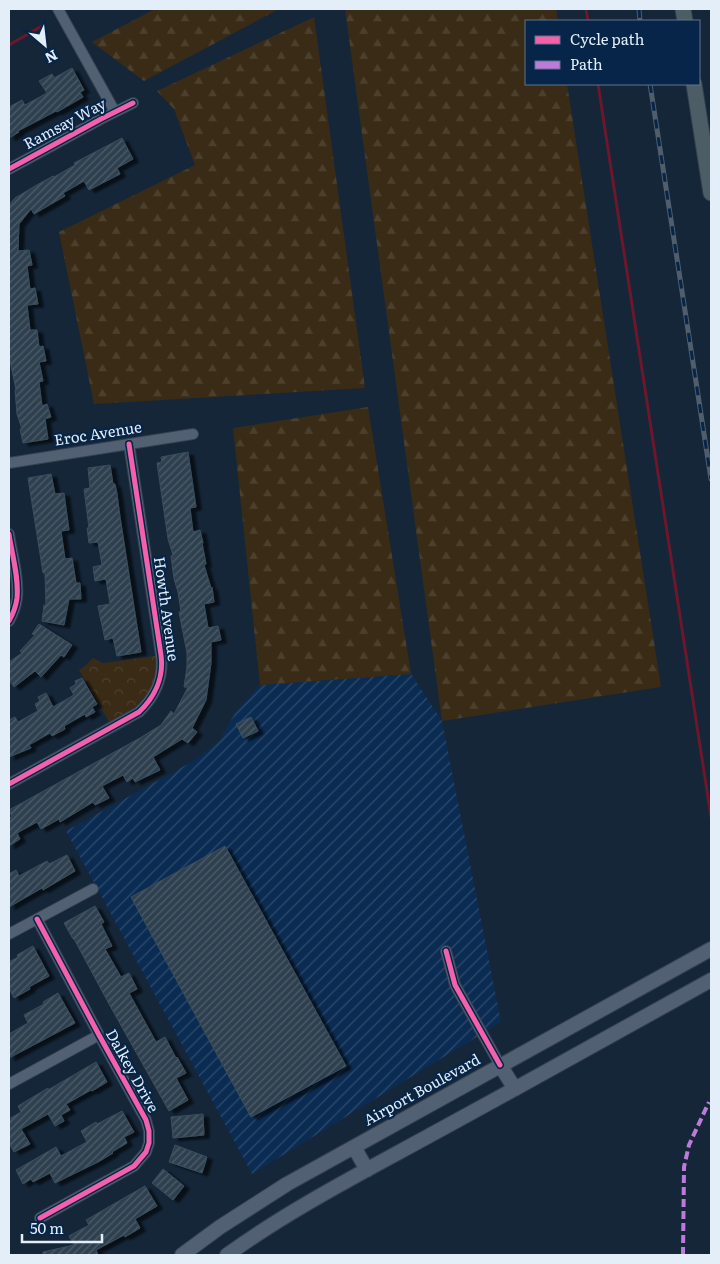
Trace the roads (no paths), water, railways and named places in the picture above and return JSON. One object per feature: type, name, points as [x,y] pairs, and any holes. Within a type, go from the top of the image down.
[{"type":"main road","points":[[694,85],[711,193]]},
{"type":"main road","name":"Airport Boulevard","points":[[182,1255],[220,1226],[279,1189],[711,949]]},
{"type":"main road","points":[[227,1255],[291,1213],[711,980]]},
{"type":"main road","points":[[500,1065],[515,1089]]},
{"type":"main road","points":[[354,1147],[367,1170]]},
{"type":"street","points":[[58,9],[115,112]]},
{"type":"street","name":"Ramsay Way","points":[[9,169],[132,103]]},
{"type":"street","name":"Eroc Avenue","points":[[9,463],[193,434]]},
{"type":"street","name":"Howth Avenue","points":[[9,784],[140,712],[151,699],[159,682],[162,662],[161,649],[129,444]]},
{"type":"street","points":[[9,534],[17,586],[17,600],[9,621]]},
{"type":"street","points":[[9,934],[93,889]]},
{"type":"street","name":"Dalkey Drive","points":[[37,919],[146,1120],[149,1131],[149,1143],[146,1152],[134,1166],[40,1218]]},
{"type":"street","points":[[446,951],[455,986],[500,1065]]},
{"type":"street","points":[[9,1084],[99,1035]]},
{"type":"waterway","points":[[586,9],[588,20]]},
{"type":"waterway","points":[[9,45],[42,26]]},
{"type":"waterway","points":[[598,85],[711,817]]},
{"type":"railway","points":[[639,9],[640,20]]},
{"type":"railway","points":[[650,85],[711,479]]}]
